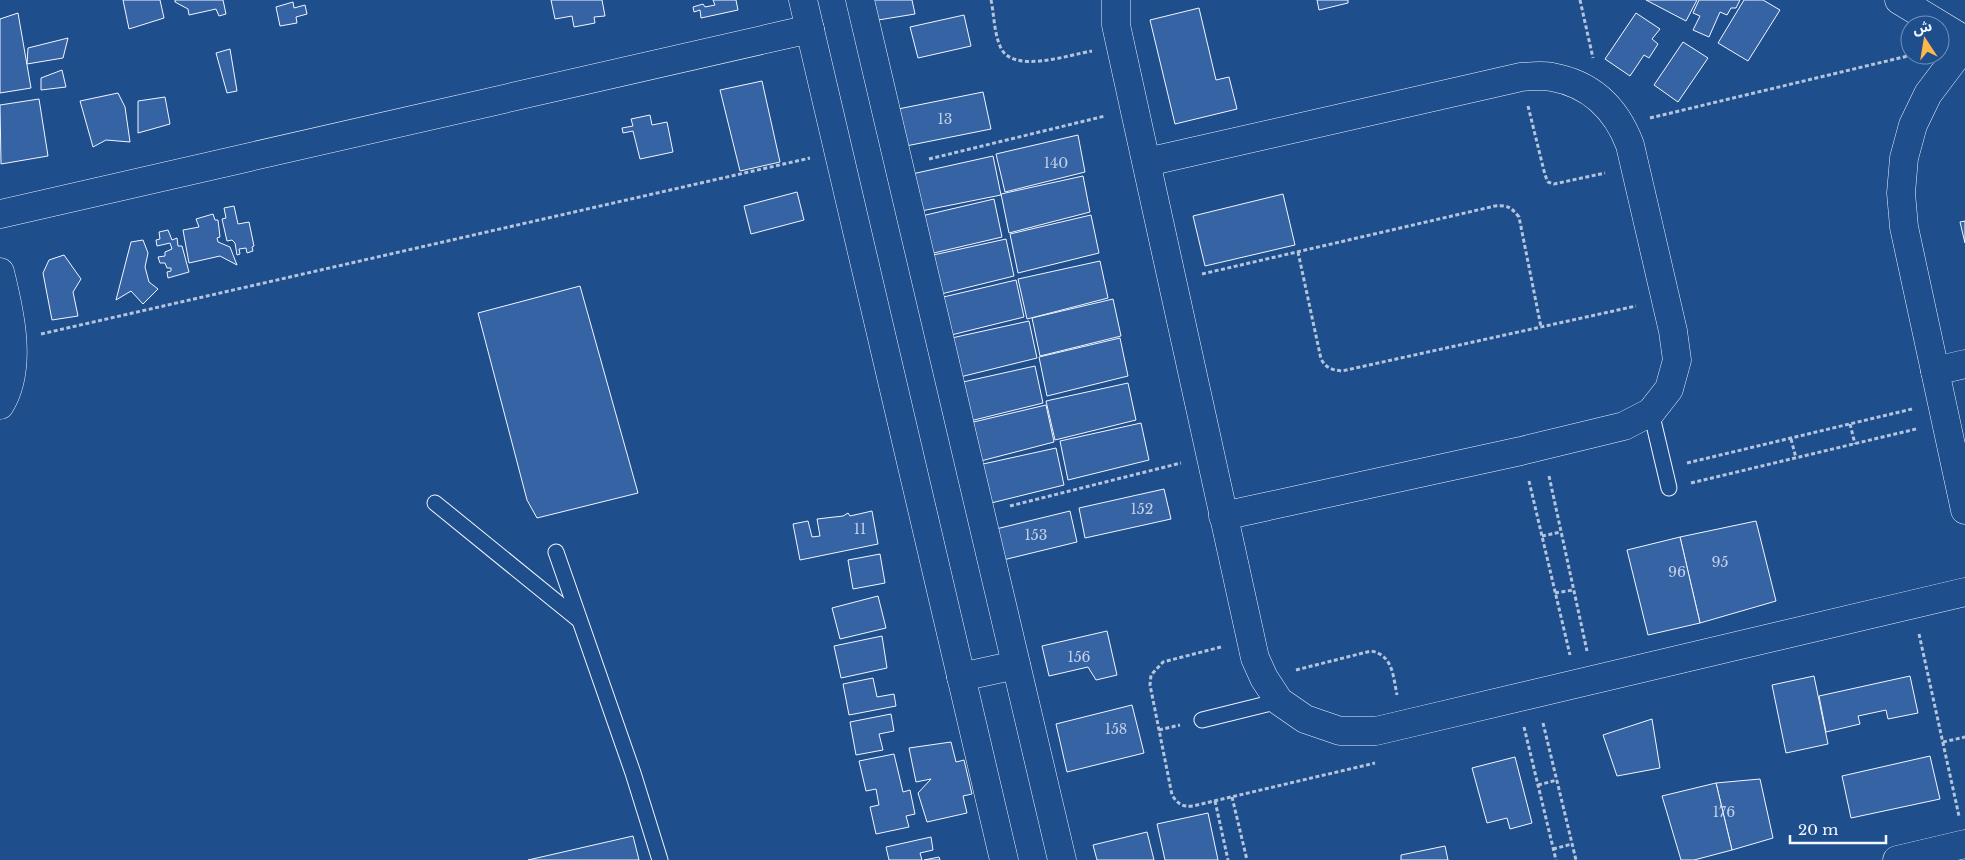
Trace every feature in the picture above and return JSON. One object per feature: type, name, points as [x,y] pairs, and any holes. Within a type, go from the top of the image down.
[{"type":"street","points":[[803,0],[1004,860]]},
{"type":"street","points":[[860,0],[1062,860]]},
{"type":"street","points":[[1116,0],[1116,25],[1255,658],[1264,678],[1279,701],[1305,719],[1340,731],[1376,731],[1965,592]]},
{"type":"street","points":[[1899,0],[1965,40]]},
{"type":"street","points":[[0,214],[810,29]]},
{"type":"street","points":[[1965,45],[1928,94],[1913,125],[1904,158],[1901,193],[1904,227],[1965,510]]},
{"type":"street","points":[[1147,162],[1521,77],[1551,76],[1579,85],[1604,102],[1622,125],[1636,166],[1666,300],[1677,360],[1669,389],[1651,412],[1624,426],[1532,449],[1223,516]]},
{"type":"street","points":[[0,272],[13,340],[12,371],[0,405]]},
{"type":"street","points":[[1935,371],[1965,364]]},
{"type":"street","points":[[960,677],[1016,665]]},
{"type":"street","points":[[1897,860],[1963,834]]},
{"type":"lane","points":[[1651,412],[1669,488]]},
{"type":"lane","points":[[435,503],[579,620]]},
{"type":"lane","points":[[556,552],[642,798],[660,860]]},
{"type":"lane","points":[[1202,720],[1279,701]]},
{"type":"path","points":[[991,0],[1000,46],[1006,56],[1015,60],[1028,62],[1121,46]]},
{"type":"path","points":[[1580,0],[1604,102]]},
{"type":"path","points":[[1622,125],[1900,58]]},
{"type":"path","points":[[1521,77],[1548,182],[1554,184],[1564,183],[1636,166]]},
{"type":"path","points":[[899,166],[1135,109]]},
{"type":"path","points":[[13,340],[838,152]]},
{"type":"path","points":[[1172,281],[1506,205],[1512,208],[1519,217],[1541,327]]},
{"type":"path","points":[[1298,252],[1321,358],[1324,365],[1332,370],[1342,371],[1666,300]]},
{"type":"path","points":[[1664,469],[1850,424],[1944,412]]},
{"type":"path","points":[[1669,488],[1855,444],[1944,412]]},
{"type":"path","points":[[1850,424],[1855,444]]},
{"type":"path","points":[[1791,438],[1796,458]]},
{"type":"path","points":[[1532,449],[1561,532],[1574,590],[1585,682]]},
{"type":"path","points":[[1532,449],[1542,536],[1555,593],[1585,682]]},
{"type":"path","points":[[981,514],[1211,456]]},
{"type":"path","points":[[1542,536],[1561,532]]},
{"type":"path","points":[[1555,593],[1574,590]]},
{"type":"path","points":[[1912,604],[1963,834]]},
{"type":"path","points":[[1264,678],[1371,651],[1380,653],[1387,660],[1404,724]]},
{"type":"path","points":[[1526,695],[1557,780],[1576,860]]},
{"type":"path","points":[[1526,695],[1538,785],[1556,860]]},
{"type":"path","points":[[1943,742],[1965,737]]},
{"type":"path","points":[[1538,785],[1557,780]]},
{"type":"path","points":[[1232,797],[1247,860]]},
{"type":"path","points":[[1215,801],[1228,860]]},
{"type":"path","points":[[1553,848],[1572,844]]},
{"type":"building","points":[[123,0],[160,0],[164,18],[129,29]]},
{"type":"building","points":[[175,0],[223,0],[226,14],[219,16],[216,9],[189,15],[188,9],[175,2]]},
{"type":"building","points":[[551,0],[602,0],[605,16],[594,17],[595,23],[574,27],[572,16],[555,19]]},
{"type":"building","points":[[713,0],[736,0],[738,10],[701,18],[700,10],[694,12],[693,7],[703,4],[705,7],[715,5]]},
{"type":"building","points":[[869,0],[912,0],[915,14],[872,21]]},
{"type":"building","points":[[1317,0],[1348,0],[1348,3],[1319,10]]},
{"type":"building","points":[[1646,0],[1697,0],[1686,21]]},
{"type":"building","points":[[1699,0],[1740,0],[1736,8],[1731,8],[1727,15],[1720,12],[1709,37],[1693,30],[1700,16],[1693,13]]},
{"type":"building","points":[[1744,0],[1763,0],[1780,10],[1748,61],[1718,43]]},
{"type":"building","points":[[293,2],[294,8],[305,5],[307,14],[296,17],[297,23],[280,26],[276,7]]},
{"type":"building","points":[[1199,8],[1216,80],[1229,77],[1237,109],[1175,124],[1150,20]]},
{"type":"building","points":[[18,13],[31,88],[0,93],[0,19]]},
{"type":"building","points":[[1636,13],[1660,29],[1652,39],[1658,44],[1649,58],[1644,55],[1630,76],[1605,59]]},
{"type":"building","points":[[964,15],[971,46],[918,58],[910,27]]},
{"type":"building","points":[[68,38],[63,58],[27,64],[28,48]]},
{"type":"building","points":[[1683,42],[1708,58],[1678,102],[1654,85]]},
{"type":"building","points":[[230,49],[237,91],[227,93],[216,53]]},
{"type":"building","points":[[62,70],[66,87],[41,90],[41,78]]},
{"type":"building","points":[[762,81],[780,162],[740,171],[720,90]]},
{"type":"building","points":[[983,92],[991,129],[906,146],[898,109]]},
{"type":"building","points":[[118,93],[125,107],[130,142],[106,140],[93,147],[80,101]]},
{"type":"building","points":[[165,97],[170,124],[138,133],[138,101]]},
{"type":"building","points":[[39,99],[48,156],[1,164],[0,105]]},
{"type":"building","points":[[650,115],[652,125],[667,122],[673,152],[640,159],[633,131],[623,133],[622,128],[633,126],[631,119]]},
{"type":"building","points":[[1078,135],[1085,172],[1005,192],[996,154]]},
{"type":"building","points":[[993,156],[1001,195],[911,213],[903,176]]},
{"type":"building","points":[[1083,176],[1090,212],[1009,233],[1001,194]]},
{"type":"building","points":[[797,192],[804,220],[751,234],[744,206]]},
{"type":"building","points":[[1283,194],[1295,245],[1205,266],[1193,216]]},
{"type":"building","points":[[994,199],[1002,237],[921,256],[913,218]]},
{"type":"building","points":[[234,206],[238,224],[249,222],[254,246],[252,247],[253,251],[247,253],[246,248],[239,249],[240,254],[237,255],[235,243],[232,240],[227,241],[222,219],[226,218],[224,208]]},
{"type":"building","points":[[213,214],[215,220],[218,220],[220,237],[217,238],[218,242],[230,247],[237,265],[220,256],[189,263],[183,230],[199,227],[196,219]]},
{"type":"building","points":[[1091,215],[1099,253],[1018,273],[1010,234]]},
{"type":"building","points":[[1965,221],[1965,243],[1960,222]]},
{"type":"building","points":[[168,230],[172,240],[177,238],[178,246],[182,246],[189,272],[168,278],[167,272],[171,271],[171,268],[167,268],[165,263],[160,263],[158,257],[165,256],[165,252],[172,249],[170,243],[157,246],[156,240],[160,239],[159,232]]},
{"type":"building","points":[[1006,239],[1014,276],[933,296],[924,257]]},
{"type":"building","points":[[143,240],[148,253],[145,267],[149,282],[158,289],[143,304],[131,291],[116,300],[131,242]]},
{"type":"building","points":[[64,255],[81,279],[73,292],[78,316],[52,320],[43,273],[49,260]]},
{"type":"building","points":[[1100,261],[1108,298],[1027,319],[1018,279]]},
{"type":"building","points":[[1016,280],[1024,317],[943,337],[935,299]]},
{"type":"building","points":[[580,286],[638,493],[537,518],[527,500],[478,313]]},
{"type":"building","points":[[1113,299],[1121,336],[1040,356],[1032,318]]},
{"type":"building","points":[[1029,321],[1037,358],[956,378],[947,339]]},
{"type":"building","points":[[1120,338],[1128,376],[1047,396],[1039,357]]},
{"type":"building","points":[[1035,366],[1043,403],[962,423],[954,384]]},
{"type":"building","points":[[1128,383],[1136,420],[1055,440],[1046,401]]},
{"type":"building","points":[[1046,405],[1054,442],[973,463],[965,424]]},
{"type":"building","points":[[1141,423],[1149,460],[1068,480],[1060,441]]},
{"type":"building","points":[[1056,448],[1064,485],[983,505],[974,466]]},
{"type":"building","points":[[1164,489],[1171,519],[1085,538],[1079,508]]},
{"type":"building","points":[[872,511],[878,544],[800,560],[793,524],[808,521],[812,537],[820,536],[817,519],[843,516],[848,513],[850,516]]},
{"type":"building","points":[[1070,511],[1077,542],[1003,560],[996,529]]},
{"type":"building","points":[[1756,521],[1776,601],[1700,623],[1680,537]]},
{"type":"building","points":[[1680,537],[1700,623],[1648,635],[1627,550]]},
{"type":"building","points":[[880,554],[885,583],[853,589],[848,560]]},
{"type":"building","points":[[878,596],[886,628],[840,639],[832,608]]},
{"type":"building","points":[[1107,631],[1117,675],[1096,680],[1088,667],[1049,676],[1042,646]]},
{"type":"building","points":[[882,636],[887,668],[841,678],[834,646]]},
{"type":"building","points":[[1814,676],[1828,744],[1786,753],[1772,685]]},
{"type":"building","points":[[1910,676],[1918,713],[1888,719],[1886,710],[1858,716],[1860,724],[1826,732],[1819,696]]},
{"type":"building","points":[[873,678],[877,697],[894,694],[896,706],[849,715],[843,684]]},
{"type":"building","points":[[1132,705],[1144,753],[1067,772],[1056,724]]},
{"type":"building","points":[[891,714],[894,731],[879,734],[883,750],[856,755],[850,722]]},
{"type":"building","points":[[1652,719],[1660,768],[1617,776],[1603,735]]},
{"type":"building","points":[[951,742],[956,762],[964,760],[972,794],[963,796],[967,813],[927,822],[918,793],[931,779],[916,782],[909,748]]},
{"type":"building","points":[[894,754],[903,792],[910,790],[915,814],[906,816],[909,827],[876,834],[870,807],[879,805],[876,789],[866,791],[859,761]]},
{"type":"building","points":[[1930,756],[1940,799],[1851,818],[1842,776]]},
{"type":"building","points":[[1515,757],[1532,823],[1510,829],[1507,818],[1487,823],[1472,768]]},
{"type":"building","points":[[1760,779],[1773,838],[1732,850],[1716,783]]},
{"type":"building","points":[[1716,783],[1732,850],[1694,860],[1681,860],[1662,796]]},
{"type":"building","points":[[1208,813],[1218,860],[1165,860],[1157,824]]},
{"type":"building","points":[[1147,832],[1154,860],[1097,860],[1093,845]]},
{"type":"building","points":[[633,836],[639,860],[528,860]]},
{"type":"building","points":[[931,837],[933,850],[920,853],[922,860],[889,860],[886,847]]},
{"type":"building","points":[[1445,846],[1448,860],[1401,860],[1401,855]]},
{"type":"building","points":[[939,857],[940,860],[924,860]]}]
